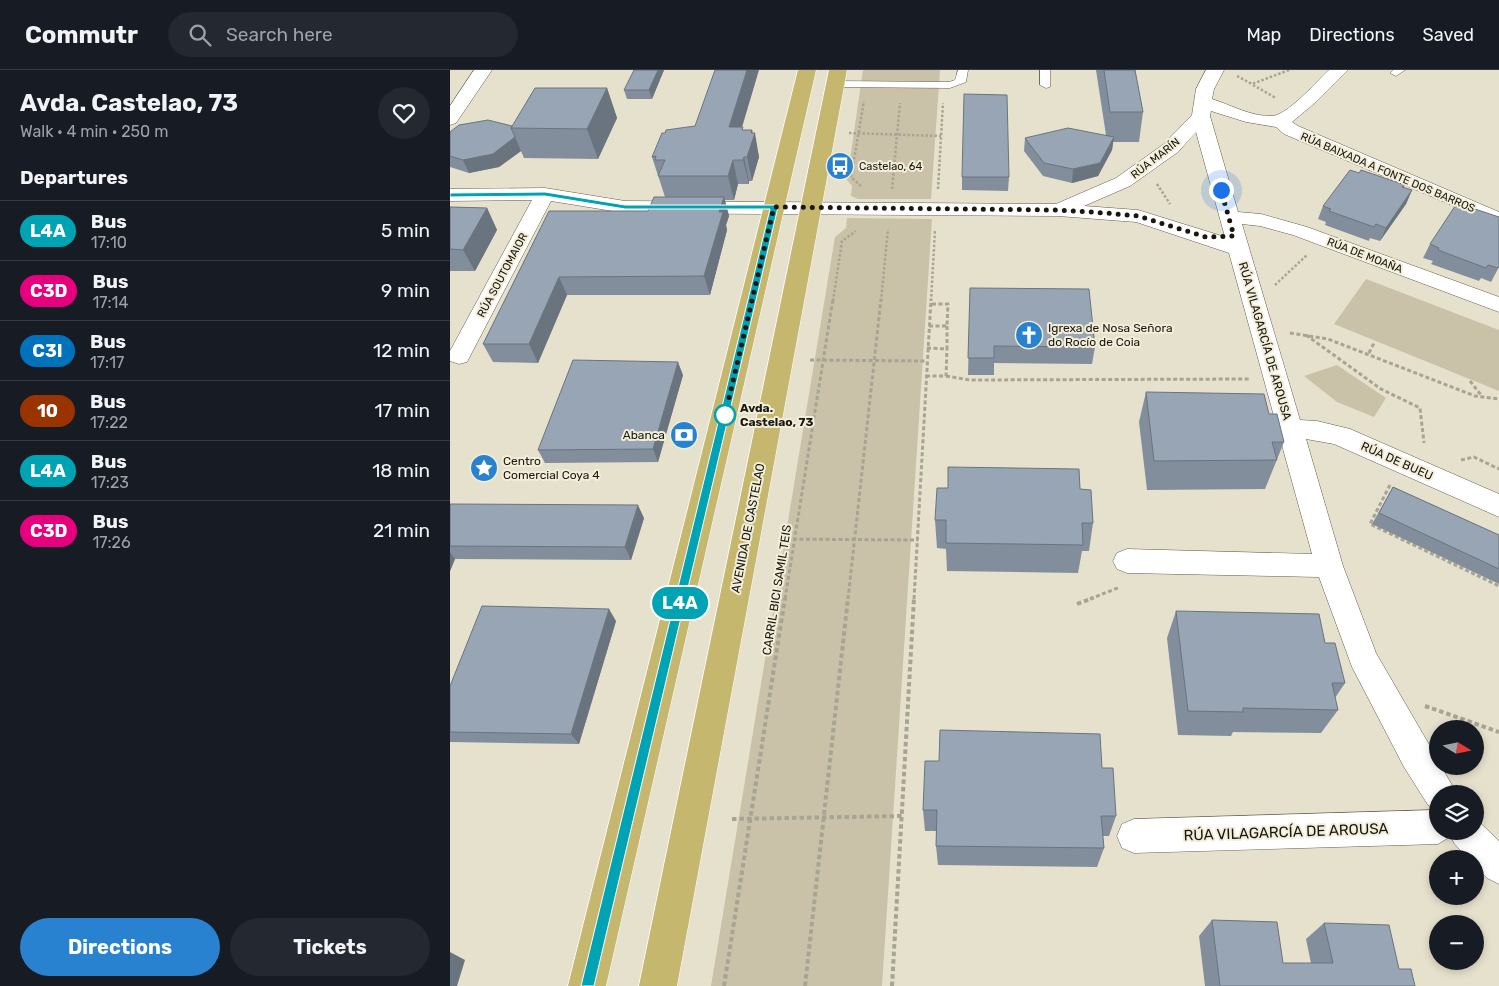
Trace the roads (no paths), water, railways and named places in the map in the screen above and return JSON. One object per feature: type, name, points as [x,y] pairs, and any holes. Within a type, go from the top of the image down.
[{"type":"main road","points":[[587,986],[807,70]]},
{"type":"main road","name":"AVENIDA DE CASTELAO","points":[[658,986],[836,77]]},
{"type":"street","points":[[450,119],[482,70]]},
{"type":"street","points":[[1202,109],[1257,119],[1280,121],[1292,113],[1339,70]]},
{"type":"street","name":"RÚA MARÍN","points":[[1058,210],[1123,182],[1171,148],[1202,109],[1205,90],[1223,71]]},
{"type":"street","name":"RÚA VILAGARCÍA DE AROUSA","points":[[1202,109],[1234,234],[1329,566],[1363,658],[1416,756],[1434,785]]},
{"type":"street","name":"RÚA BAIXADA A FONTE DOS BARROS","points":[[1280,121],[1291,130],[1499,219]]},
{"type":"street","points":[[1100,192],[1098,203],[1106,213]]},
{"type":"street","name":"RÚA MARÍN","points":[[450,195],[545,194],[625,207],[1058,210],[1138,216],[1206,237],[1234,234]]},
{"type":"street","name":"RÚA SOUTOMAIOR","points":[[459,356],[545,194]]},
{"type":"street","name":"RÚA DE MOAÑA","points":[[1234,234],[1261,220],[1300,231],[1499,305]]},
{"type":"street","name":"RÚA DE BUEU","points":[[1291,429],[1317,430],[1341,436],[1499,506]]},
{"type":"street","points":[[1127,573],[1329,566]]},
{"type":"street","name":"RÚA VILAGARCÍA DE AROUSA","points":[[1134,836],[1429,827]]},
{"type":"street","points":[[1474,840],[1499,866]]},
{"type":"lane","points":[[836,77],[866,84],[943,84],[960,82],[963,70]]},
{"type":"lane","points":[[1045,70],[1046,85]]},
{"type":"place","name":"Castelao, 64","points":[[840,166]]},
{"type":"place","name":"Igrexa de Nosa Señora do Rocío de Coia","points":[[1029,335]]},
{"type":"place","name":"Avda. Castelao, 73","points":[[725,415]]},
{"type":"place","name":"Abanca","points":[[684,435]]},
{"type":"place","name":"Centro Comercial Coya 4","points":[[484,468]]}]
